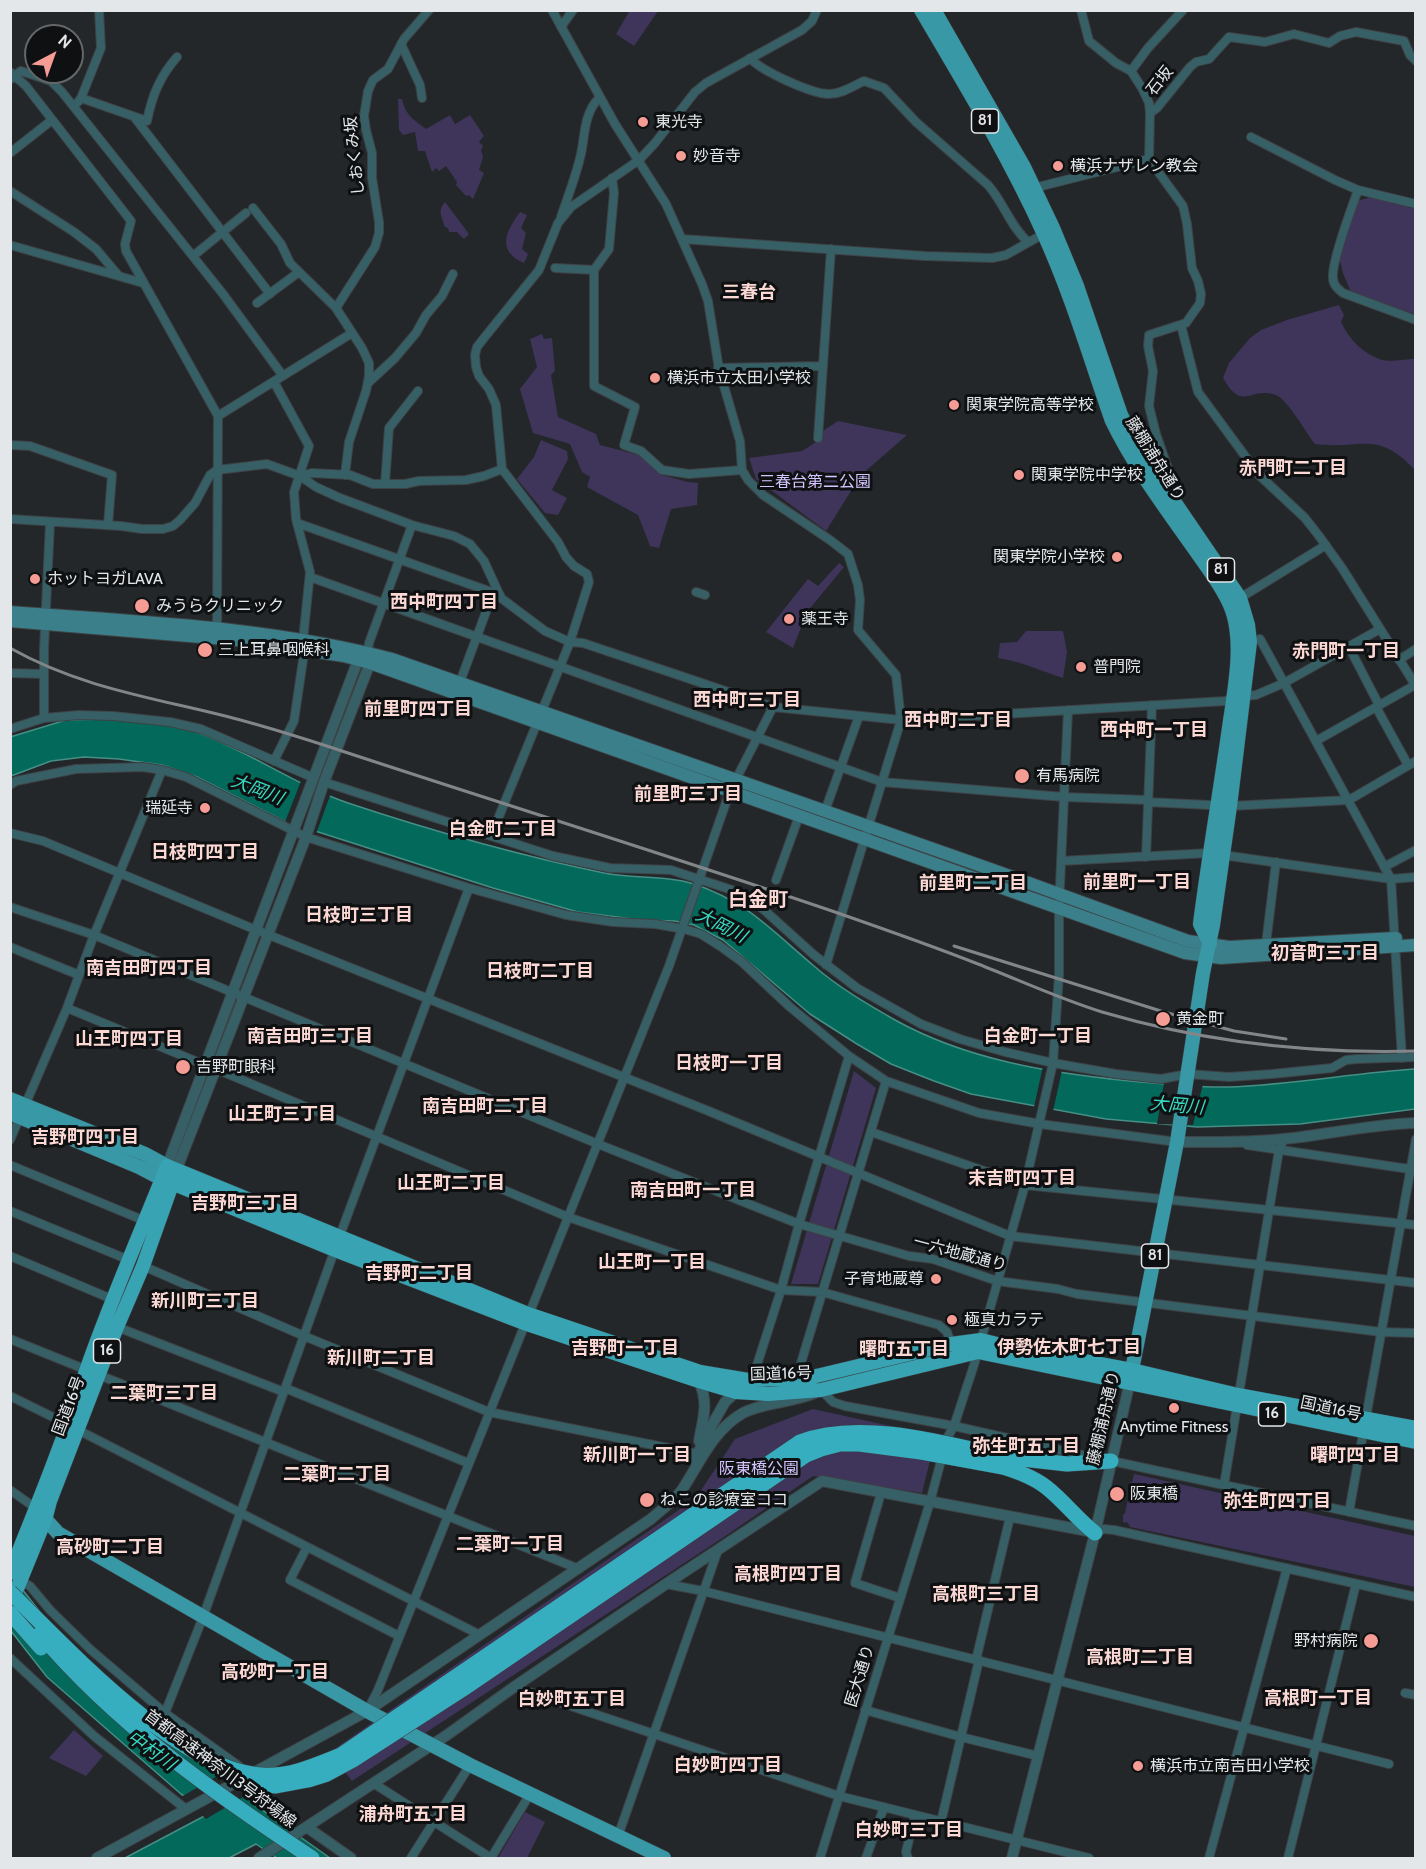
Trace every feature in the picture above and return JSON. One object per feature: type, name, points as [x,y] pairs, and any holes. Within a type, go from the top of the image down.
[{"type":"highway","name":"国道16号","points":[[10,1605],[13,1574],[41,1514],[50,1502],[114,1300],[145,1221],[169,1175]]},
{"type":"highway","name":"国道16号","points":[[169,1175],[526,1318],[699,1381],[736,1392],[768,1394],[822,1390],[979,1346]]},
{"type":"highway","name":"国道16号","points":[[93,1372],[117,1327],[143,1266],[169,1175]]},
{"type":"highway","name":"国道16号","points":[[526,1318],[700,1372],[748,1380],[808,1378],[951,1344],[979,1346],[1365,1426],[1416,1442]]},
{"type":"highway","name":"国道16号","points":[[1365,1426],[1416,1428]]},
{"type":"highway","points":[[13,1574],[109,1686],[154,1725],[186,1748],[231,1770],[264,1776],[286,1774],[341,1755],[800,1442],[818,1435],[861,1432],[925,1439],[1004,1462],[1047,1487],[1095,1533]]},
{"type":"highway","points":[[10,1605],[90,1680],[166,1746],[220,1777],[255,1785],[276,1786],[327,1774],[353,1760],[806,1455],[818,1450],[840,1444],[859,1444],[1004,1462],[1067,1464],[1111,1461]]},
{"type":"highway","name":"首都高速神奈川3号狩場線","points":[[10,1599],[71,1668],[160,1750],[312,1858]]},
{"type":"highway","name":"首都高速神奈川3号狩場線","points":[[10,1613],[82,1691],[150,1752],[294,1858]]},
{"type":"main road","name":"藤棚浦舟通り","points":[[921,10],[1005,156],[1029,190],[1077,286],[1121,415],[1139,450],[1240,598],[1248,625],[1250,642],[1238,697],[1224,806],[1200,924],[1208,951],[1177,1142],[1130,1377]]},
{"type":"main road","name":"藤棚浦舟通り","points":[[934,10],[1024,167],[1029,190]]},
{"type":"main road","name":"藤棚浦舟通り","points":[[1048,231],[1112,421],[1133,461],[1230,604],[1238,634],[1238,697]]},
{"type":"main road","points":[[10,612],[45,619],[216,633],[265,633],[302,645],[348,647],[365,658],[539,717],[737,779],[825,811],[866,833]]},
{"type":"main road","points":[[10,621],[45,619]]},
{"type":"main road","points":[[365,658],[460,682],[539,717],[799,816],[866,833],[1060,901],[1188,942],[1208,951],[1395,942],[1416,937]]},
{"type":"main road","points":[[1208,951],[1266,944],[1395,942],[1416,945]]},
{"type":"main road","points":[[10,1099],[18,1112],[139,1167],[169,1175]]},
{"type":"main road","points":[[41,1514],[58,1533],[367,1711],[470,1765],[664,1858]]},
{"type":"street","points":[[74,107],[81,98],[101,48],[99,10]]},
{"type":"street","name":"しおくみ坂","points":[[336,308],[375,247],[379,233],[372,178],[372,153],[366,130],[366,104],[372,82],[388,69],[401,44],[429,10]]},
{"type":"street","points":[[552,10],[600,98],[666,204],[708,301],[718,368],[740,441],[742,470],[748,480],[763,495],[830,540],[848,555],[858,585],[860,600],[858,630],[896,675],[901,720],[826,965]]},
{"type":"street","points":[[561,27],[573,10]]},
{"type":"street","points":[[558,223],[572,207],[639,160],[695,92],[706,83],[802,30],[812,21],[817,10]]},
{"type":"street","points":[[1081,10],[1089,41],[1116,63],[1131,71],[1149,103],[1149,159],[1183,207],[1192,268],[1199,285],[1200,303],[1186,323],[1149,335],[1148,346],[1153,371],[1149,406],[1172,480],[1173,491],[1170,496]]},
{"type":"street","points":[[1131,71],[1148,48],[1183,10]]},
{"type":"street","name":"石坂","points":[[1150,113],[1157,108],[1190,67],[1196,62],[1209,59],[1229,37],[1265,42],[1294,34],[1329,43],[1340,36],[1356,32],[1404,41],[1410,55],[1416,61]]},
{"type":"street","points":[[401,44],[420,85],[422,98]]},
{"type":"street","points":[[81,98],[147,121],[157,86],[165,71],[177,57]]},
{"type":"street","points":[[750,58],[770,73],[826,94],[842,92],[864,81],[884,88],[916,123],[988,185],[998,196],[1019,234],[1028,242]]},
{"type":"street","points":[[216,633],[219,549],[218,416],[126,251],[125,244],[130,221],[26,86],[12,76],[21,71],[51,81],[193,256],[283,376]]},
{"type":"street","points":[[491,836],[570,642],[589,582],[587,574],[574,566],[566,557],[558,542],[502,469],[496,405],[489,389],[479,376],[475,355],[477,347],[539,270],[558,223],[581,154],[587,120],[593,105],[600,98]]},
{"type":"street","points":[[135,118],[270,294]]},
{"type":"street","points":[[10,153],[52,120]]},
{"type":"street","points":[[1251,137],[1306,167],[1358,189],[1416,204]]},
{"type":"street","points":[[1029,190],[1149,159]]},
{"type":"street","points":[[612,178],[614,193],[609,249],[594,270],[594,386],[635,407],[624,445],[641,451],[662,470],[689,474],[742,470]]},
{"type":"street","points":[[1358,189],[1332,277],[1336,287],[1343,293],[1416,320]]},
{"type":"street","points":[[10,191],[96,249],[118,275]]},
{"type":"street","points":[[193,256],[250,210],[281,244],[290,263],[336,308],[369,363],[368,383],[349,442],[345,475]]},
{"type":"street","points":[[682,239],[925,256],[992,258],[1006,255],[1048,231]]},
{"type":"street","points":[[10,245],[142,283]]},
{"type":"street","points":[[818,438],[831,249]]},
{"type":"street","points":[[555,268],[594,270]]},
{"type":"street","points":[[257,303],[299,272]]},
{"type":"street","points":[[368,383],[395,358],[416,333],[426,315],[442,296],[453,274]]},
{"type":"street","points":[[1181,325],[1198,392],[1259,475],[1305,518],[1326,545],[1415,685],[1316,741]]},
{"type":"street","points":[[218,416],[352,333]]},
{"type":"street","points":[[718,368],[823,366]]},
{"type":"street","points":[[274,382],[309,446],[294,492],[297,523],[310,572],[302,645],[303,660],[294,720],[274,762]]},
{"type":"street","points":[[385,484],[389,428],[418,392]]},
{"type":"street","points":[[10,445],[30,446],[112,475],[108,525]]},
{"type":"street","points":[[10,519],[108,525],[142,530],[163,529],[173,526],[195,503],[210,475],[217,470],[267,464],[300,476],[316,487],[412,525],[454,536],[470,544],[484,561],[497,594],[460,682]]},
{"type":"street","points":[[300,476],[312,473],[345,475],[373,484],[405,484],[419,481],[466,480],[502,469]]},
{"type":"street","points":[[44,718],[43,674],[50,523]]},
{"type":"street","points":[[297,523],[497,594],[545,631],[570,642],[583,643],[773,707],[859,716],[901,720],[1226,701],[1256,695],[1284,683],[1380,629]]},
{"type":"street","points":[[169,1175],[232,991],[292,832],[319,780],[412,525]]},
{"type":"street","points":[[1240,598],[1326,545]]},
{"type":"street","points":[[310,577],[882,782],[1065,796],[1224,806],[1348,800],[1413,762],[1377,706],[1349,646]]},
{"type":"street","points":[[696,592],[705,595]]},
{"type":"street","points":[[1260,639],[1391,879],[1402,1058]]},
{"type":"street","points":[[1399,660],[1416,649]]},
{"type":"street","points":[[10,673],[43,674]]},
{"type":"street","points":[[1146,857],[1152,705]]},
{"type":"street","points":[[367,1711],[378,1690],[625,1077],[684,926],[730,791],[773,707]]},
{"type":"street","name":"医大通り","points":[[820,1858],[930,1502],[947,1438],[954,1426],[979,1346],[1025,1185],[1053,1065],[1059,983],[1068,710]]},
{"type":"street","points":[[10,729],[44,718],[80,715],[170,722],[201,729],[319,780],[553,856],[610,868],[671,870],[698,881],[732,890],[763,909],[826,965],[857,988],[921,1024],[960,1040],[1053,1065],[1161,1078],[1188,1074],[1230,1077],[1332,1068],[1346,1060],[1416,1057]]},
{"type":"street","points":[[825,811],[859,716]]},
{"type":"street","points":[[10,785],[76,769],[142,767],[162,770],[186,777],[292,832],[470,888],[566,915],[613,922],[684,926],[701,934],[742,962],[790,1007],[849,1056],[886,1081],[979,1113],[1040,1124],[1177,1142],[1282,1144],[1413,1170]]},
{"type":"street","points":[[10,1140],[18,1112],[67,1008],[94,935],[162,770]]},
{"type":"street","points":[[169,1175],[216,1069],[306,837],[319,780]]},
{"type":"street","points":[[776,880],[799,816]]},
{"type":"street","points":[[10,833],[43,842],[256,930],[625,1077],[1010,1236],[1416,1283]]},
{"type":"street","points":[[1384,867],[1416,850]]},
{"type":"street","points":[[1062,861],[1216,854],[1391,879],[1416,877]]},
{"type":"street","points":[[1266,944],[1276,862]]},
{"type":"street","points":[[165,1713],[203,1617],[337,1244],[470,888]]},
{"type":"street","name":"一六地蔵通り","points":[[10,907],[94,935],[598,1144],[799,1224],[909,1256],[933,1260],[997,1281],[1146,1303],[1251,1314],[1381,1332],[1416,1333]]},
{"type":"street","points":[[10,947],[79,975]]},
{"type":"street","points":[[67,1008],[205,1065]]},
{"type":"street","points":[[686,1484],[698,1454],[725,1402],[748,1380],[757,1366],[849,1056]]},
{"type":"street","points":[[216,1069],[568,1216],[781,1290],[822,1292],[939,1325],[947,1332],[951,1344]]},
{"type":"street","points":[[808,1378],[801,1363],[886,1081]]},
{"type":"street","points":[[1282,1144],[1381,1126],[1416,1123]]},
{"type":"street","points":[[871,1131],[1025,1185],[1166,1198],[1269,1212],[1416,1225]]},
{"type":"street","points":[[1349,1512],[1389,1279],[1413,1170],[1416,1139]]},
{"type":"street","points":[[1224,1485],[1251,1314],[1282,1144]]},
{"type":"street","points":[[10,1165],[145,1221]]},
{"type":"street","points":[[10,1211],[129,1260]]},
{"type":"street","points":[[10,1256],[114,1300]]},
{"type":"street","points":[[143,1266],[304,1336],[489,1412],[698,1454]]},
{"type":"street","points":[[117,1327],[468,1463]]},
{"type":"street","points":[[10,1339],[579,1569]]},
{"type":"street","name":"藤棚浦舟通り","points":[[1012,1858],[1095,1533],[1130,1377]]},
{"type":"street","points":[[698,1454],[706,1403],[699,1381]]},
{"type":"street","points":[[97,1858],[367,1711],[651,1519],[676,1497],[716,1438],[732,1421],[751,1410],[799,1400],[822,1390],[833,1402],[845,1406],[954,1426],[1416,1526]]},
{"type":"street","points":[[10,1396],[480,1635]]},
{"type":"street","points":[[259,1858],[308,1828],[666,1584],[822,1481],[1095,1533],[1104,1529],[1114,1530],[1416,1597]]},
{"type":"street","points":[[10,1490],[41,1514]]},
{"type":"street","points":[[881,1493],[855,1583],[900,1598]]},
{"type":"street","points":[[941,1822],[1010,1517]]},
{"type":"street","points":[[307,1547],[290,1580],[399,1636]]},
{"type":"street","points":[[618,1836],[717,1550]]},
{"type":"street","points":[[1209,1858],[1287,1568]]},
{"type":"street","points":[[13,1574],[30,1586],[50,1610],[91,1650],[165,1713],[251,1776]]},
{"type":"street","points":[[666,1584],[703,1591],[1389,1764]]},
{"type":"street","points":[[1288,1858],[1356,1584]]},
{"type":"street","points":[[10,1658],[94,1736],[187,1810]]},
{"type":"street","points":[[514,1687],[839,1796],[1089,1858]]},
{"type":"street","points":[[1405,1693],[1416,1695]]},
{"type":"street","points":[[865,1710],[1038,1756]]},
{"type":"street","points":[[411,1858],[470,1765]]},
{"type":"street","points":[[373,1783],[491,1858],[530,1794]]},
{"type":"street","points":[[866,1858],[884,1807]]},
{"type":"street","points":[[908,1858],[906,1852],[915,1815]]},
{"type":"street","points":[[308,1828],[351,1858]]},
{"type":"green space","points":[[630,10],[658,11],[634,46],[616,34]]},
{"type":"green space","points":[[398,99],[402,99],[408,113],[426,129],[450,115],[455,124],[470,115],[484,136],[479,142],[483,146],[481,150],[483,157],[479,170],[484,173],[473,199],[469,195],[466,196],[456,185],[457,182],[446,166],[439,171],[436,168],[432,172],[425,151],[418,151],[415,132],[403,135],[399,130]]},
{"type":"green space","points":[[1372,197],[1415,209],[1415,314],[1361,296],[1350,290],[1343,273],[1338,253],[1356,201]]},
{"type":"green space","points":[[445,202],[469,234],[464,239],[457,232],[449,232],[445,227],[441,211]]},
{"type":"green space","points":[[520,212],[527,215],[521,228],[526,233],[522,249],[528,254],[524,263],[510,253],[506,240]]},
{"type":"green space","points":[[1339,305],[1344,315],[1341,322],[1344,328],[1363,350],[1382,360],[1415,359],[1415,470],[1390,449],[1379,445],[1315,444],[1281,398],[1267,393],[1241,396],[1230,388],[1223,378],[1229,363],[1250,338],[1261,330]]},
{"type":"green space","points":[[542,334],[544,339],[552,338],[555,371],[551,375],[558,417],[596,434],[600,445],[639,455],[662,475],[698,483],[697,505],[671,509],[659,548],[650,546],[638,515],[587,487],[590,477],[582,472],[570,444],[533,433],[520,389],[537,367],[530,339]]},
{"type":"green space","name":"三春台第二公園","points":[[838,421],[907,435],[861,475],[826,531],[756,479],[749,458],[802,451],[821,439],[820,433]]},
{"type":"green space","points":[[541,440],[567,451],[568,459],[552,490],[567,498],[558,515],[545,513],[517,479],[534,457]]},
{"type":"green space","points":[[839,563],[844,567],[807,612],[793,648],[766,632],[808,579],[818,586]]},
{"type":"green space","points":[[1026,631],[1063,631],[1067,652],[1063,678],[998,658],[1000,643],[1017,642]]},
{"type":"green space","points":[[854,1071],[876,1088],[818,1284],[791,1284]]},
{"type":"green space","name":"阪東橋公園","points":[[813,1409],[936,1436],[922,1493],[813,1476],[352,1781],[330,1752],[696,1498],[735,1439]]},
{"type":"green space","points":[[1134,1474],[1415,1536],[1415,1587],[1130,1527],[1128,1523],[1123,1522],[1123,1515],[1131,1486],[1129,1483],[1132,1482]]},
{"type":"green space","points":[[74,1730],[103,1756],[86,1776],[49,1758]]},
{"type":"green space","points":[[525,1812],[545,1822],[527,1858],[498,1858]]},
{"type":"water","name":"大岡川","points":[[107,719],[163,724],[196,732],[328,796],[443,833],[604,873],[672,879],[713,891],[745,909],[823,974],[863,1001],[922,1034],[980,1055],[1070,1074],[1204,1087],[1275,1084],[1415,1069],[1415,1109],[1300,1124],[1197,1127],[1106,1119],[971,1094],[891,1064],[857,1044],[810,1014],[723,940],[694,925],[675,921],[641,920],[578,912],[493,888],[284,821],[197,777],[162,765],[84,757],[51,761],[11,776],[10,737],[66,720]]},
{"type":"water","name":"中村川","points":[[11,1575],[51,1626],[103,1679],[218,1768],[265,1812],[330,1858],[277,1858],[256,1844],[229,1858],[125,1858],[210,1813],[181,1794],[47,1677],[11,1631]]},
{"type":"pier","points":[[301,781],[331,793],[316,834],[285,822]]},
{"type":"pier","points":[[1043,1066],[1062,1070],[1053,1111],[1034,1107]]},
{"type":"pier","points":[[1164,1083],[1203,1084],[1193,1125],[1157,1124]]},
{"type":"pier","points":[[226,1771],[250,1793],[206,1819],[201,1814],[205,1813],[181,1797]]},
{"type":"railway","points":[[10,648],[35,661],[110,688],[230,717],[281,732],[772,891],[924,943],[1102,1012],[1179,1031],[1257,1044],[1336,1050],[1416,1051]]},
{"type":"railway","points":[[954,946],[1164,1012],[1234,1031],[1286,1039]]},
{"type":"place","name":"東光寺","points":[[643,122]]},
{"type":"place","name":"妙音寺","points":[[681,156]]},
{"type":"place","name":"横浜ナザレン教会","points":[[1058,166]]},
{"type":"place","name":"横浜市立太田小学校","points":[[655,378]]},
{"type":"place","name":"関東学院高等学校","points":[[954,405]]},
{"type":"place","name":"関東学院中学校","points":[[1019,475]]},
{"type":"place","name":"関東学院小学校","points":[[1117,557]]},
{"type":"place","name":"ホットヨガLAVA","points":[[35,579]]},
{"type":"place","name":"みうらクリニック","points":[[142,606]]},
{"type":"place","name":"薬王寺","points":[[789,619]]},
{"type":"place","name":"三上耳鼻咽喉科","points":[[205,650]]},
{"type":"place","name":"普門院","points":[[1081,667]]},
{"type":"place","name":"有馬病院","points":[[1022,776]]},
{"type":"place","name":"瑞延寺","points":[[205,808]]},
{"type":"place","name":"黄金町","points":[[1163,1019]]},
{"type":"place","name":"吉野町眼科","points":[[183,1067]]},
{"type":"place","name":"子育地蔵尊","points":[[936,1279]]},
{"type":"place","name":"極真カラテ","points":[[952,1320]]},
{"type":"place","name":"Anytime Fitness","points":[[1174,1408]]},
{"type":"place","name":"阪東橋","points":[[1117,1494]]},
{"type":"place","name":"ねこの診療室ココ","points":[[647,1500]]},
{"type":"place","name":"野村病院","points":[[1371,1641]]},
{"type":"place","name":"横浜市立南吉田小学校","points":[[1138,1766]]},
{"type":"district","name":"三春台","points":[[749,293]]},
{"type":"district","name":"赤門町二丁目","points":[[1293,469]]},
{"type":"district","name":"西中町四丁目","points":[[444,603]]},
{"type":"district","name":"赤門町一丁目","points":[[1346,652]]},
{"type":"district","name":"西中町三丁目","points":[[747,701]]},
{"type":"district","name":"前里町四丁目","points":[[418,710]]},
{"type":"district","name":"西中町二丁目","points":[[958,721]]},
{"type":"district","name":"西中町一丁目","points":[[1154,731]]},
{"type":"district","name":"前里町三丁目","points":[[688,795]]},
{"type":"district","name":"白金町二丁目","points":[[503,830]]},
{"type":"district","name":"日枝町四丁目","points":[[205,853]]},
{"type":"district","name":"前里町一丁目","points":[[1137,883]]},
{"type":"district","name":"前里町二丁目","points":[[973,884]]},
{"type":"district","name":"白金町","points":[[758,900]]},
{"type":"district","name":"日枝町三丁目","points":[[359,916]]},
{"type":"district","name":"初音町三丁目","points":[[1325,954]]},
{"type":"district","name":"南吉田町四丁目","points":[[149,969]]},
{"type":"district","name":"日枝町二丁目","points":[[540,972]]},
{"type":"district","name":"南吉田町三丁目","points":[[310,1037]]},
{"type":"district","name":"白金町一丁目","points":[[1038,1037]]},
{"type":"district","name":"山王町四丁目","points":[[129,1040]]},
{"type":"district","name":"日枝町一丁目","points":[[729,1064]]},
{"type":"district","name":"南吉田町二丁目","points":[[485,1107]]},
{"type":"district","name":"山王町三丁目","points":[[282,1115]]},
{"type":"district","name":"吉野町四丁目","points":[[85,1138]]},
{"type":"district","name":"末吉町四丁目","points":[[1022,1179]]},
{"type":"district","name":"山王町二丁目","points":[[451,1184]]},
{"type":"district","name":"南吉田町一丁目","points":[[693,1191]]},
{"type":"district","name":"吉野町三丁目","points":[[245,1204]]},
{"type":"district","name":"山王町一丁目","points":[[652,1263]]},
{"type":"district","name":"吉野町二丁目","points":[[419,1274]]},
{"type":"district","name":"新川町三丁目","points":[[205,1302]]},
{"type":"district","name":"伊勢佐木町七丁目","points":[[1069,1348]]},
{"type":"district","name":"吉野町一丁目","points":[[625,1349]]},
{"type":"district","name":"曙町五丁目","points":[[904,1350]]},
{"type":"district","name":"新川町二丁目","points":[[381,1359]]},
{"type":"district","name":"二葉町三丁目","points":[[164,1394]]},
{"type":"district","name":"弥生町五丁目","points":[[1026,1447]]},
{"type":"district","name":"新川町一丁目","points":[[637,1456]]},
{"type":"district","name":"曙町四丁目","points":[[1355,1456]]},
{"type":"district","name":"二葉町二丁目","points":[[337,1475]]},
{"type":"district","name":"弥生町四丁目","points":[[1277,1502]]},
{"type":"district","name":"二葉町一丁目","points":[[510,1545]]},
{"type":"district","name":"高砂町二丁目","points":[[110,1548]]},
{"type":"district","name":"高根町四丁目","points":[[788,1575]]},
{"type":"district","name":"高根町三丁目","points":[[986,1595]]},
{"type":"district","name":"高根町二丁目","points":[[1140,1658]]},
{"type":"district","name":"高砂町一丁目","points":[[275,1673]]},
{"type":"district","name":"高根町一丁目","points":[[1318,1699]]},
{"type":"district","name":"白妙町五丁目","points":[[572,1700]]},
{"type":"district","name":"白妙町四丁目","points":[[728,1766]]},
{"type":"district","name":"浦舟町五丁目","points":[[413,1815]]},
{"type":"district","name":"白妙町三丁目","points":[[909,1831]]}]
